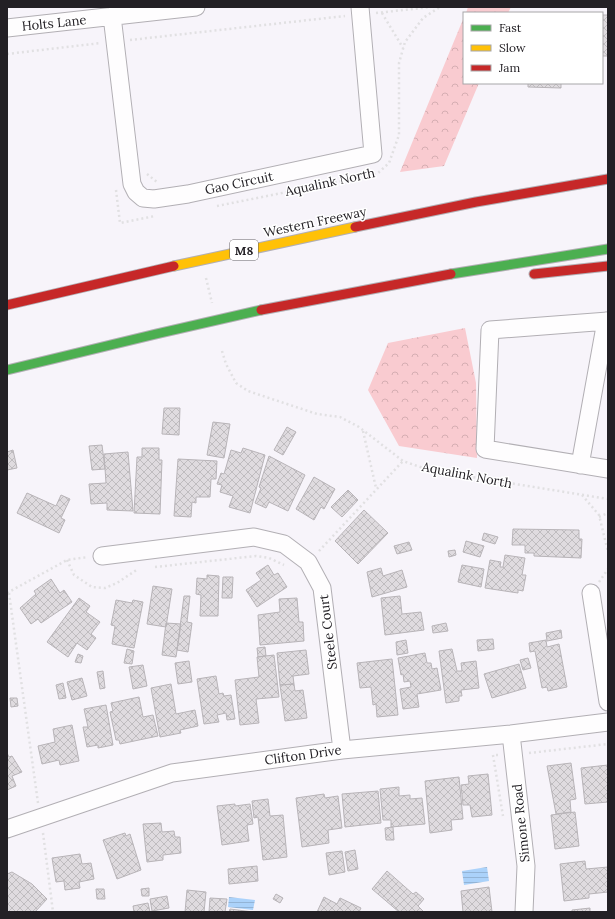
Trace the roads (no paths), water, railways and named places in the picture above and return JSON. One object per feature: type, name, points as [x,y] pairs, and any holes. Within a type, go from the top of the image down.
[{"type":"highway","points":[[482,201],[602,170]]},
{"type":"highway","name":"Western Freeway","points":[[7,305],[116,278],[339,229],[482,201],[608,180]]},
{"type":"highway","points":[[7,370],[188,326],[364,289],[608,249]]},
{"type":"highway","points":[[526,275],[608,266]]},
{"type":"highway","points":[[364,289],[457,283]]},
{"type":"street","name":"Holts Lane","points":[[7,28],[196,7]]},
{"type":"street","name":"Gao Circuit","points":[[112,16],[132,184],[136,192],[143,198],[154,199],[188,194],[373,154],[360,11]]},
{"type":"street","points":[[580,465],[607,321],[490,330],[485,450],[580,465],[608,469]]},
{"type":"street","name":"Steele Court","points":[[102,556],[254,537],[284,544],[308,562],[322,588],[342,750]]},
{"type":"street","points":[[592,593],[608,702]]},
{"type":"street","name":"Clifton Drive","points":[[7,829],[172,773],[342,750],[511,734],[608,722]]},
{"type":"street","name":"Simone Road","points":[[511,734],[526,866],[524,912]]},
{"type":"water","points":[[487,867],[489,881],[464,885],[462,871]]},
{"type":"water","points":[[229,897],[255,900],[253,910],[228,907]]}]
